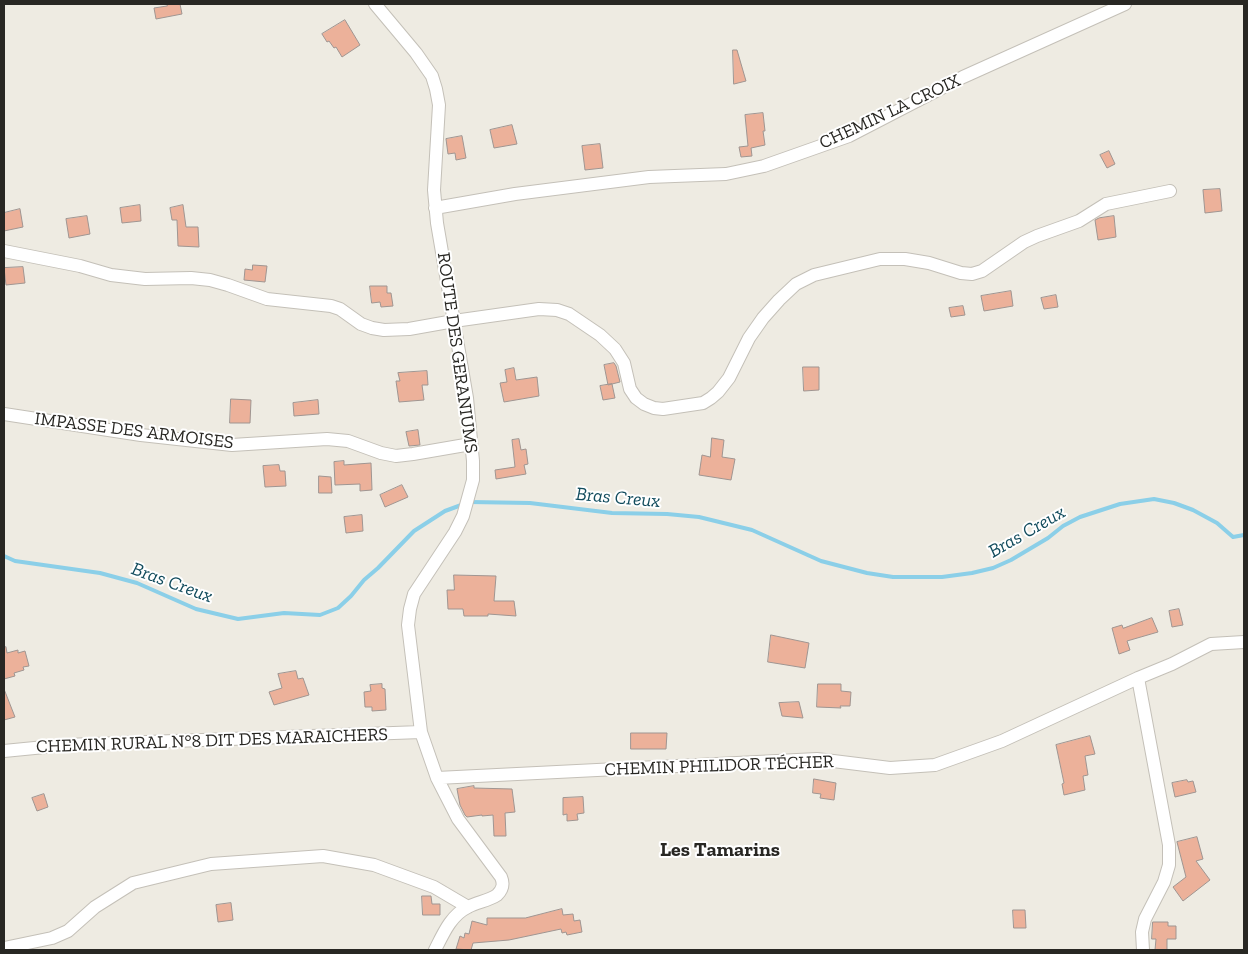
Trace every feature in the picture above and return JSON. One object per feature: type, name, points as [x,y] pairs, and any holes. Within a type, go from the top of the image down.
[{"type":"street","name":"ROUTE DES GERANIUMS","points":[[375,4],[416,53],[432,76],[440,105],[434,190],[437,222],[467,398],[473,461],[473,480],[463,516],[455,532],[414,594],[410,609],[408,625],[421,732],[438,778],[458,819],[503,882],[501,892],[497,895],[468,907],[456,916],[447,927],[435,950]]},
{"type":"street","name":"CHEMIN LA CROIX","points":[[436,208],[525,192],[649,178],[726,174],[764,166],[849,136],[963,77],[1125,4]]},
{"type":"street","points":[[4,251],[80,266],[111,275],[145,279],[191,278],[210,280],[267,299],[332,306],[340,309],[362,324],[378,329],[409,329],[539,309],[557,310],[569,314],[600,335],[615,349],[624,363],[630,390],[636,398],[644,404],[664,410],[703,403],[711,398],[724,386],[749,338],[763,318],[796,284],[814,275],[880,259],[906,258],[961,273],[972,274],[982,271],[1031,239],[1079,220],[1106,204],[1170,191]]},
{"type":"street","name":"IMPASSE DES ARMOISES","points":[[4,414],[141,435],[232,445],[327,439],[348,441],[381,453],[396,456],[471,444]]},
{"type":"street","name":"CHEMIN PHILIDOR TÉCHER","points":[[438,778],[817,759],[890,768],[935,765],[1002,741],[1172,664],[1211,644],[1244,642]]},
{"type":"street","points":[[1138,678],[1169,845],[1169,866],[1142,932],[1143,950]]},
{"type":"street","name":"CHEMIN RURAL N°8 DIT DES MARAICHERS","points":[[4,751],[65,745],[421,732]]},
{"type":"street","points":[[4,948],[52,938],[68,932],[95,907],[133,883],[211,864],[323,856],[374,865],[434,887],[468,907]]},
{"type":"building","points":[[167,4],[180,4],[182,14],[156,19],[154,8],[167,6]]},
{"type":"building","points":[[345,20],[360,45],[342,57],[336,47],[334,48],[329,41],[327,42],[322,34]]},
{"type":"building","points":[[733,50],[737,50],[746,81],[734,84]]},
{"type":"building","points":[[763,113],[765,145],[751,148],[752,156],[741,157],[739,147],[748,146],[745,115]]},
{"type":"building","points":[[512,125],[517,144],[494,148],[490,130]]},
{"type":"building","points":[[462,136],[466,158],[456,160],[455,153],[448,154],[446,139]]},
{"type":"building","points":[[600,144],[603,168],[585,170],[582,146]]},
{"type":"building","points":[[1109,151],[1115,164],[1107,168],[1100,155]]},
{"type":"building","points":[[1220,189],[1222,211],[1205,213],[1203,190]]},
{"type":"building","points":[[140,205],[141,221],[122,223],[120,208]]},
{"type":"building","points":[[183,205],[186,227],[198,227],[199,247],[178,246],[177,220],[172,220],[170,208]]},
{"type":"building","points":[[20,209],[23,227],[4,231],[4,213]]},
{"type":"building","points":[[87,216],[90,234],[69,238],[66,219]]},
{"type":"building","points":[[1114,216],[1116,237],[1098,240],[1095,220]]},
{"type":"building","points":[[253,265],[267,266],[265,282],[244,280],[245,269],[252,270]]},
{"type":"building","points":[[23,267],[25,283],[6,285],[4,268]]},
{"type":"building","points":[[370,286],[387,286],[387,293],[391,293],[393,306],[381,307],[380,302],[372,303]]},
{"type":"building","points":[[1011,291],[1013,306],[984,311],[981,296]]},
{"type":"building","points":[[1056,295],[1058,307],[1044,309],[1041,298]]},
{"type":"building","points":[[963,306],[965,315],[951,317],[949,308]]},
{"type":"building","points":[[614,363],[620,382],[608,385],[604,365]]},
{"type":"building","points":[[803,367],[819,367],[819,390],[804,391]]},
{"type":"building","points":[[514,368],[516,380],[537,377],[539,396],[504,402],[500,383],[507,382],[505,370]]},
{"type":"building","points":[[427,371],[428,385],[422,385],[424,400],[399,402],[396,381],[400,381],[398,373]]},
{"type":"building","points":[[612,384],[615,398],[603,400],[600,386]]},
{"type":"building","points":[[231,399],[251,400],[250,423],[230,423]]},
{"type":"building","points":[[318,400],[319,414],[294,416],[293,403]]},
{"type":"building","points":[[418,430],[420,445],[409,446],[406,432]]},
{"type":"building","points":[[712,438],[724,440],[722,457],[735,459],[731,480],[699,475],[702,455],[710,457]]},
{"type":"building","points":[[519,439],[521,450],[526,449],[528,464],[524,465],[526,474],[496,479],[495,470],[515,467],[512,440]]},
{"type":"building","points":[[344,461],[344,465],[371,463],[372,490],[360,491],[360,484],[335,485],[334,462]]},
{"type":"building","points":[[279,465],[280,471],[285,471],[286,486],[265,487],[263,466]]},
{"type":"building","points":[[319,476],[331,477],[332,493],[319,493]]},
{"type":"building","points":[[402,485],[408,497],[385,507],[380,495]]},
{"type":"building","points":[[362,515],[363,531],[346,533],[344,517]]},
{"type":"building","points":[[454,575],[496,576],[494,601],[514,601],[516,616],[488,614],[488,616],[464,616],[463,609],[448,609],[447,590],[454,590]]},
{"type":"building","points":[[1179,609],[1183,625],[1172,627],[1169,611]]},
{"type":"building","points":[[1152,618],[1158,632],[1127,641],[1130,650],[1119,654],[1112,628],[1122,625],[1123,628]]},
{"type":"building","points":[[771,635],[809,643],[805,668],[768,662]]},
{"type":"building","points":[[6,647],[7,653],[18,650],[18,653],[25,651],[29,666],[23,667],[24,670],[14,673],[15,676],[4,679],[4,648]]},
{"type":"building","points":[[296,671],[298,679],[303,678],[309,695],[274,705],[269,692],[282,688],[278,674]]},
{"type":"building","points":[[382,684],[382,688],[385,689],[386,710],[372,711],[372,707],[365,707],[364,692],[371,691],[370,685]]},
{"type":"building","points":[[818,684],[841,684],[841,691],[851,692],[850,706],[840,706],[841,708],[817,707]]},
{"type":"building","points":[[4,689],[15,717],[4,720]]},
{"type":"building","points":[[799,702],[803,718],[782,716],[779,703]]},
{"type":"building","points":[[631,733],[667,733],[666,749],[631,749]]},
{"type":"building","points":[[1090,736],[1095,754],[1085,756],[1088,775],[1083,776],[1085,790],[1064,795],[1062,784],[1064,783],[1056,745]]},
{"type":"building","points":[[814,779],[836,783],[834,800],[820,798],[821,794],[813,793]]},
{"type":"building","points":[[1187,780],[1188,782],[1193,781],[1196,792],[1175,797],[1172,783]]},
{"type":"building","points":[[474,786],[474,788],[512,789],[515,812],[505,813],[506,836],[494,836],[493,815],[467,817],[465,815],[460,805],[457,789]]},
{"type":"building","points":[[44,794],[48,807],[37,811],[32,798]]},
{"type":"building","points":[[583,797],[584,813],[577,814],[578,820],[567,821],[567,814],[563,815],[563,798]]},
{"type":"building","points":[[1197,837],[1203,859],[1196,861],[1210,880],[1183,901],[1173,887],[1186,877],[1177,842]]},
{"type":"building","points":[[422,896],[431,896],[432,904],[440,904],[440,915],[423,915]]},
{"type":"building","points":[[231,903],[233,920],[218,922],[216,905]]},
{"type":"building","points":[[562,909],[563,915],[573,914],[574,921],[580,920],[582,932],[567,935],[566,932],[562,933],[561,929],[509,940],[473,943],[471,950],[456,949],[460,936],[464,938],[465,933],[469,934],[472,921],[487,925],[487,918],[525,918]]},
{"type":"building","points":[[1013,910],[1025,910],[1026,928],[1014,928]]},
{"type":"building","points":[[1153,922],[1168,922],[1168,926],[1176,926],[1176,939],[1167,939],[1167,950],[1155,950],[1156,939],[1152,939]]},
{"type":"waterway","name":"Bras Creux","points":[[470,502],[530,503],[612,513],[667,514],[699,517],[752,530],[821,561],[867,573],[893,577],[942,577],[993,568],[1011,560],[1080,517],[1120,504],[1154,499],[1174,503],[1193,510],[1217,523],[1233,537],[1244,535]]},
{"type":"waterway","name":"Bras Creux","points":[[4,556],[15,561],[100,573],[137,583],[196,609],[238,619],[284,613],[320,615],[338,608],[414,531],[445,511],[464,504]]},
{"type":"district","name":"Les Tamarins","points":[[720,850]]}]
